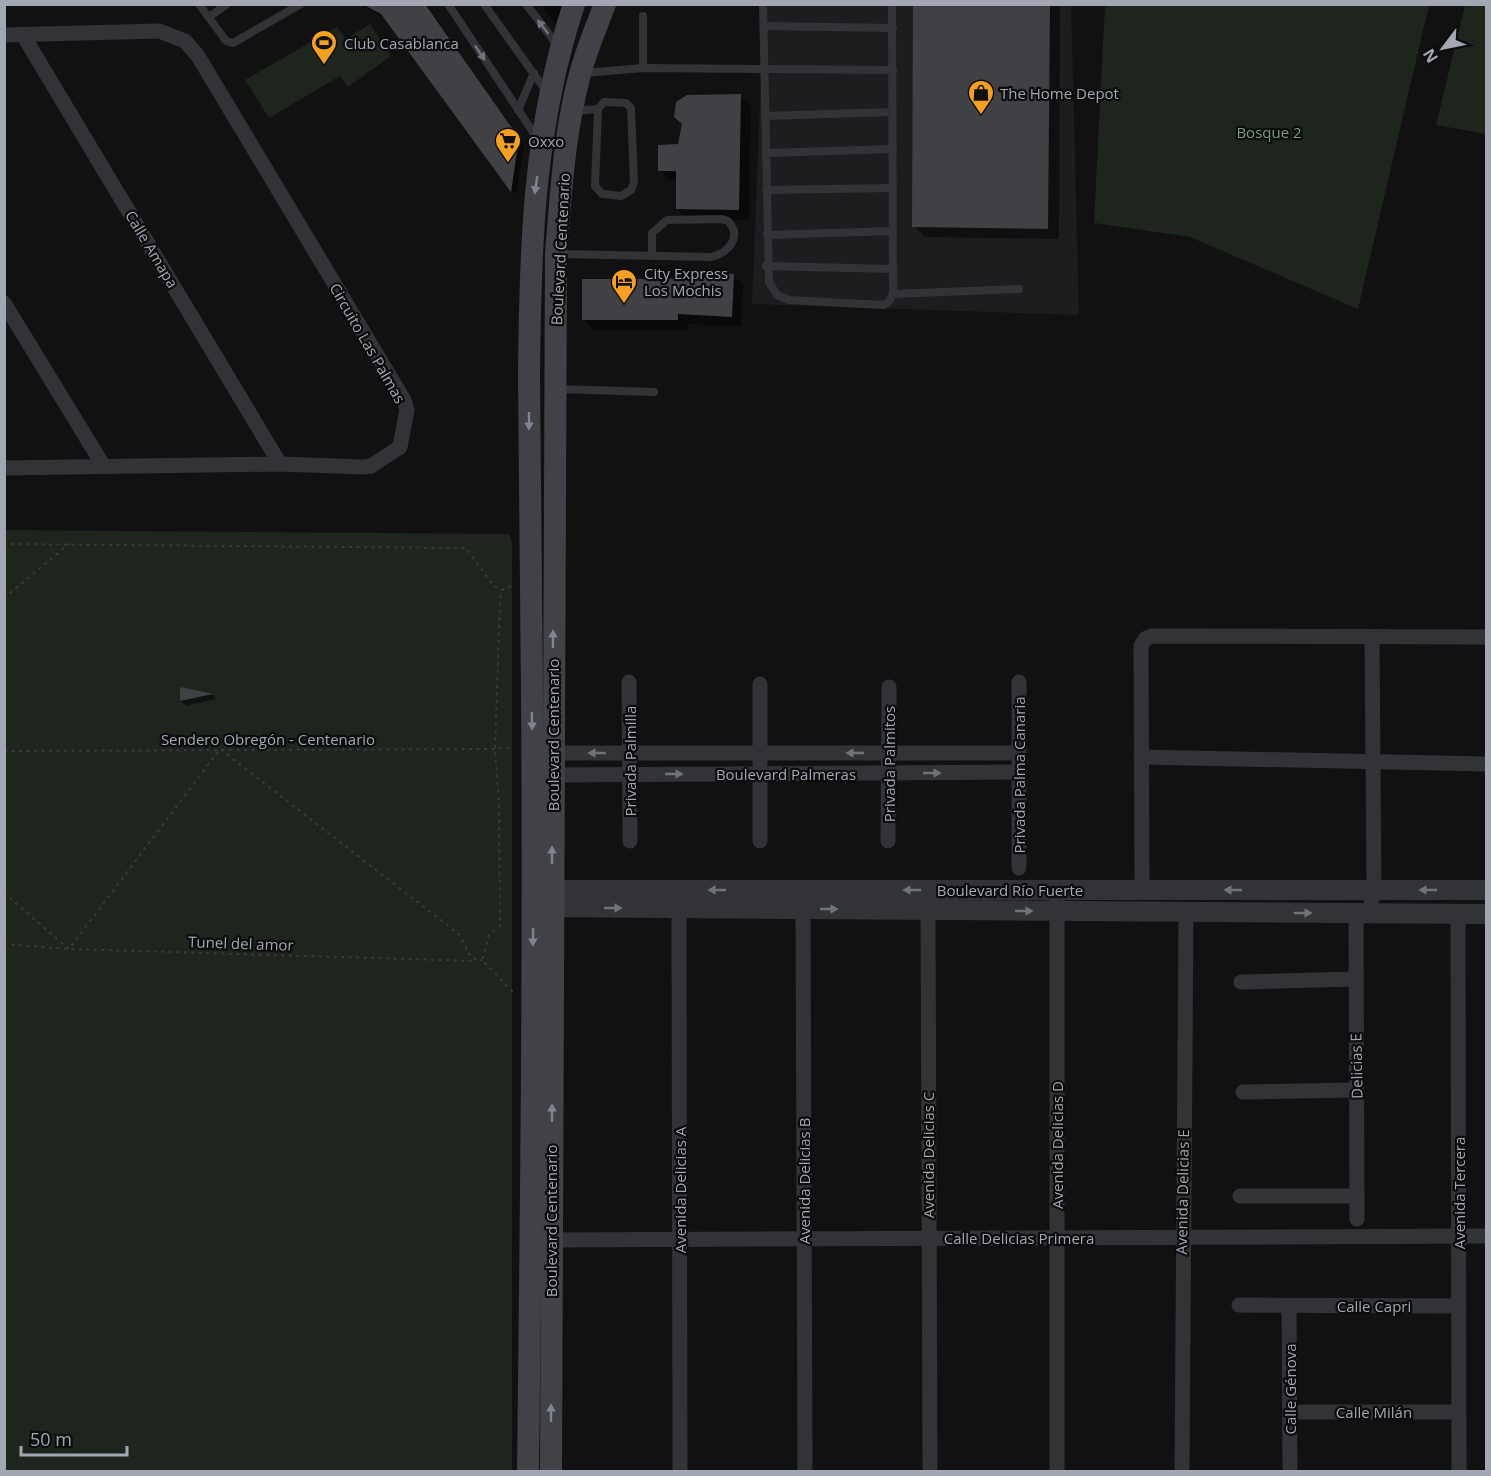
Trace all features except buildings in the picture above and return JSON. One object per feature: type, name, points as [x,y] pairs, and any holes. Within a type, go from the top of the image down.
[{"type":"main road","name":"Boulevard Centenario","points":[[528,1472],[533,997],[543,898],[546,758],[530,586],[530,247],[550,96],[574,4]]},
{"type":"main road","name":"Boulevard Centenario","points":[[551,1472],[551,1240],[543,898],[555,393],[556,254],[564,161],[572,111],[580,74],[604,4]]},
{"type":"main road","points":[[529,391],[555,393]]},
{"type":"street","name":"Circuito Las Palmas","points":[[4,36],[159,32],[185,41],[198,56],[404,400],[407,410],[400,447],[371,466],[280,464],[4,468]]},
{"type":"street","name":"Calle Amapa","points":[[23,35],[280,464]]},
{"type":"street","points":[[4,303],[103,465]]},
{"type":"street","points":[[1142,890],[1141,646],[1145,639],[1152,636],[1372,639],[1486,637]]},
{"type":"street","name":"Delicias E","points":[[1357,1219],[1355,979],[1363,913],[1374,890],[1372,639]]},
{"type":"street","name":"Privada Palmilla","points":[[629,682],[630,841]]},
{"type":"street","name":"Privada Palma Canaria","points":[[1018,682],[1019,868]]},
{"type":"street","points":[[760,684],[760,840]]},
{"type":"street","name":"Privada Palmitos","points":[[888,841],[889,687]]},
{"type":"street","name":"Boulevard Palmeras","points":[[546,758],[630,753],[1019,753]]},
{"type":"street","points":[[1142,757],[1486,764]]},
{"type":"street","name":"Boulevard Palmeras","points":[[546,758],[631,774],[1019,772]]},
{"type":"street","name":"Boulevard Río Fuerte","points":[[543,898],[679,908],[803,900],[1056,890],[1486,890]]},
{"type":"street","name":"Avenida Delicias D","points":[[1056,890],[1058,911],[1057,1472]]},
{"type":"street","name":"Boulevard Río Fuerte","points":[[543,898],[803,900],[928,910],[1486,914]]},
{"type":"street","name":"Avenida Delicias B","points":[[803,900],[805,1472]]},
{"type":"street","name":"Avenida Delicias A","points":[[679,908],[680,1472]]},
{"type":"street","name":"Avenida Delicias C","points":[[928,910],[927,1238],[930,1472]]},
{"type":"street","name":"Avenida Delicias E","points":[[1182,1472],[1186,912]]},
{"type":"street","name":"Avenida Tercera","points":[[1458,914],[1459,1472]]},
{"type":"street","points":[[1241,982],[1355,979]]},
{"type":"street","points":[[1243,1092],[1356,1090]]},
{"type":"street","points":[[1240,1196],[1358,1196]]},
{"type":"street","name":"Calle Delicias Primera","points":[[551,1240],[1486,1236]]},
{"type":"street","name":"Calle Capri","points":[[1239,1305],[1289,1307],[1459,1305]]},
{"type":"street","name":"Calle Génova","points":[[1289,1307],[1290,1472]]},
{"type":"street","name":"Calle Milán","points":[[1290,1412],[1458,1412]]},
{"type":"lane","points":[[199,4],[226,40],[233,43],[301,4]]},
{"type":"lane","points":[[208,17],[227,4]]},
{"type":"lane","points":[[448,4],[542,145]]},
{"type":"lane","points":[[484,4],[550,96]]},
{"type":"lane","points":[[526,4],[561,49]]},
{"type":"lane","points":[[763,4],[766,266],[773,290],[777,295],[789,300],[883,305],[888,303],[893,294],[892,4]]},
{"type":"lane","points":[[643,16],[643,68]]},
{"type":"lane","points":[[764,26],[892,28]]},
{"type":"lane","points":[[580,74],[643,68],[893,70]]},
{"type":"lane","points":[[518,110],[534,73]]},
{"type":"lane","points":[[572,111],[598,109],[604,102],[626,103],[631,108],[634,182],[631,190],[621,196],[602,194],[596,189],[598,109]]},
{"type":"lane","points":[[765,116],[893,112]]},
{"type":"lane","points":[[766,153],[893,149]]},
{"type":"lane","points":[[766,190],[893,188]]},
{"type":"lane","points":[[556,254],[711,257],[722,254],[732,244],[733,230],[728,221],[722,219],[667,220],[652,233],[652,255]]},
{"type":"lane","points":[[767,235],[893,231]]},
{"type":"lane","points":[[766,266],[893,269]]},
{"type":"lane","points":[[893,294],[1019,289]]},
{"type":"lane","points":[[555,393],[654,392]]},
{"type":"path","points":[[4,544],[466,548],[494,586],[502,590]]},
{"type":"path","points":[[4,598],[70,544]]},
{"type":"path","points":[[502,590],[508,586],[530,586]]},
{"type":"path","points":[[482,960],[489,935],[500,926],[500,805],[495,749],[502,590]]},
{"type":"path","points":[[4,893],[69,948],[220,749],[460,935],[469,954],[477,962],[482,960]]},
{"type":"path","name":"Sendero Obregón - Centenario","points":[[4,752],[495,749],[546,758]]},
{"type":"path","name":"Tunel del amor","points":[[4,944],[477,962]]},
{"type":"path","points":[[482,960],[516,996],[533,997]]},
{"type":"shaded area","points":[[764,5],[1071,5],[1079,315],[752,304]]},
{"type":"green space","name":"Bosque 2","points":[[1105,5],[1429,5],[1358,309],[1190,237],[1094,223]]},
{"type":"green space","points":[[1465,5],[1486,5],[1486,134],[1436,125]]},
{"type":"green space","name":"Club Casablanca","points":[[370,24],[391,56],[348,87],[340,76],[269,118],[245,80],[337,27],[346,39]]},
{"type":"green space","points":[[5,530],[509,534],[512,543],[512,1471],[5,1472]]},
{"type":"place","name":"Club Casablanca","points":[[324,66]]},
{"type":"place","name":"The Home Depot","points":[[981,116]]},
{"type":"place","name":"Oxxo","points":[[508,164]]},
{"type":"place","name":"City Express Los Mochis","points":[[624,305]]}]
